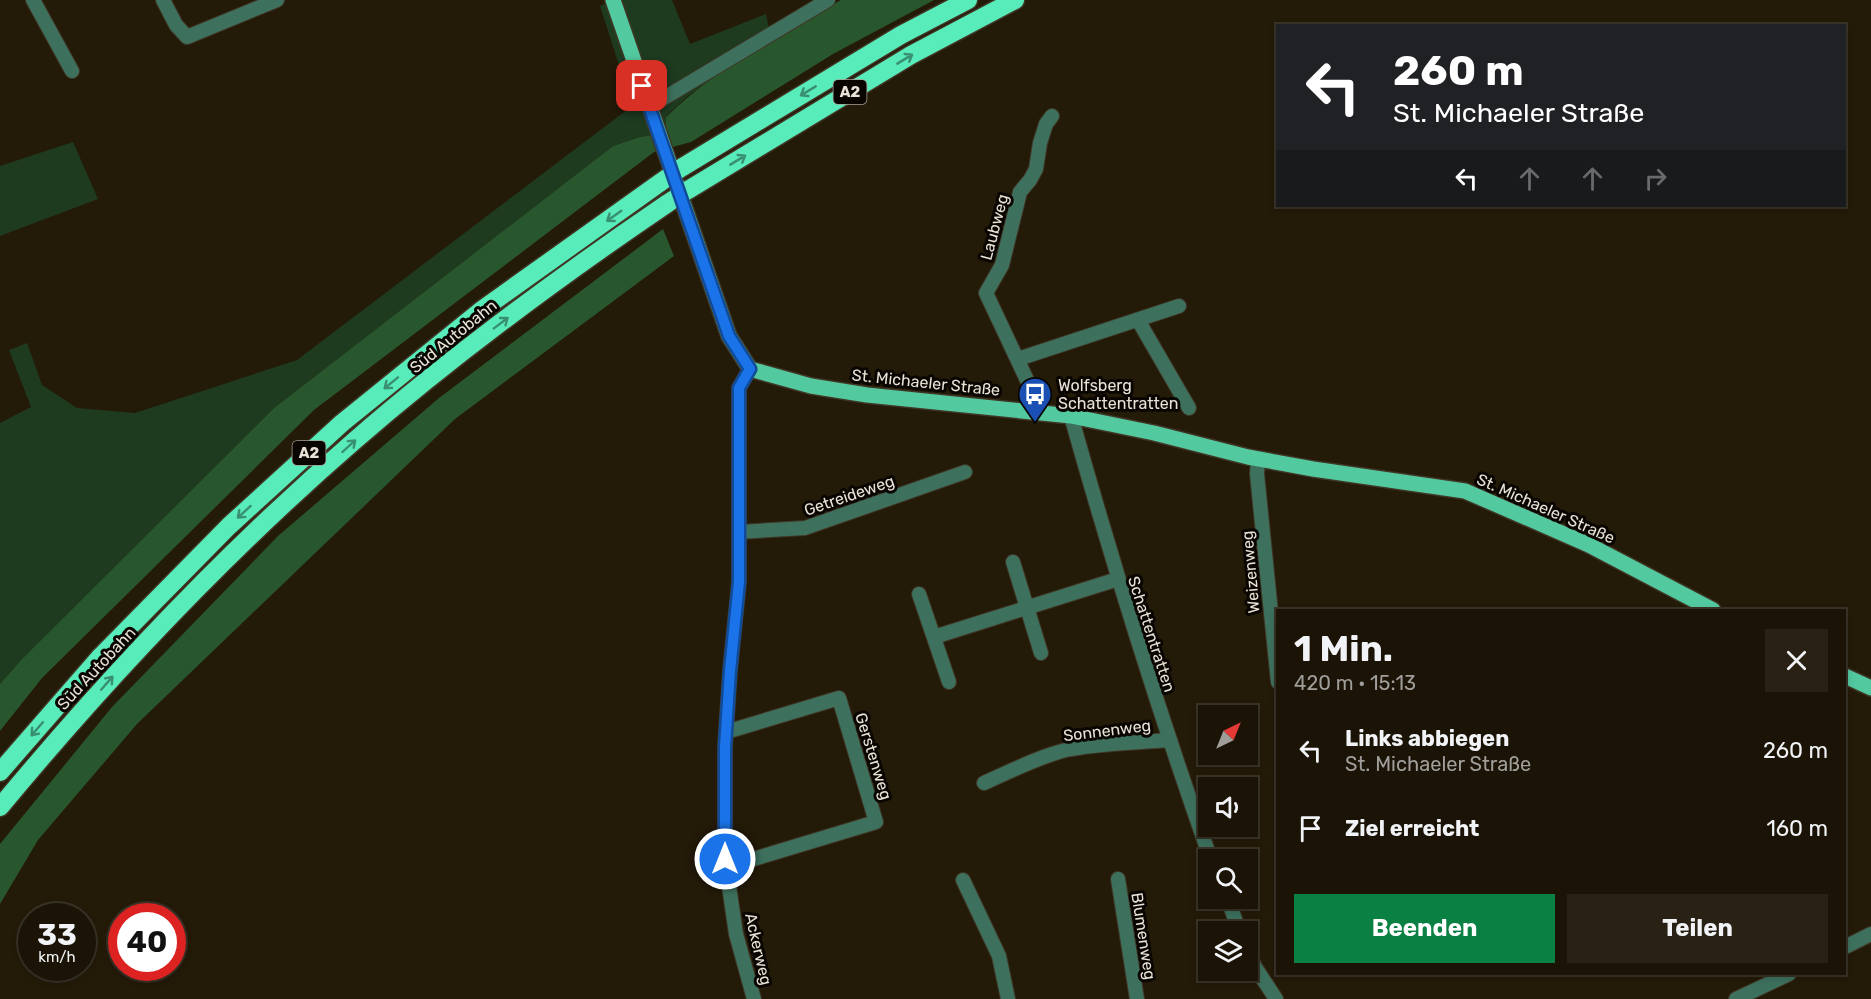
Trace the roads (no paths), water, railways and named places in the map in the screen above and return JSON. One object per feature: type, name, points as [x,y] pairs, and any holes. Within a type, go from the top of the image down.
[{"type":"highway","name":"Süd Autobahn","points":[[0,772],[101,656],[229,526],[342,423],[483,309],[681,168],[901,35],[968,0]]},
{"type":"highway","name":"Süd Autobahn","points":[[0,807],[118,671],[244,542],[345,449],[496,326],[581,262],[688,190],[911,55],[1015,0]]},
{"type":"main road","points":[[614,0],[729,336],[750,369]]},
{"type":"main road","name":"St. Michaeler Straße","points":[[750,369],[811,386],[867,395],[1071,416],[1154,433],[1258,459],[1465,491],[1589,545],[1711,609]]},
{"type":"main road","points":[[1846,676],[1871,688]]},
{"type":"street","points":[[33,0],[72,71]]},
{"type":"street","points":[[163,0],[176,25],[187,37],[277,0]]},
{"type":"street","points":[[649,107],[828,0]]},
{"type":"street","name":"Laubweg","points":[[1042,412],[986,293],[1002,265],[1020,192],[1036,169],[1046,124],[1052,116]]},
{"type":"street","points":[[1018,359],[1179,306]]},
{"type":"street","points":[[1138,320],[1189,408]]},
{"type":"street","name":"Ackerweg","points":[[750,369],[739,388],[739,582],[726,732],[727,867],[736,934],[754,999]]},
{"type":"street","name":"Schattentratten","points":[[1071,416],[1118,579],[1169,740],[1207,849]]},
{"type":"street","name":"Weizenweg","points":[[1258,459],[1257,474],[1276,662]]},
{"type":"street","name":"Getreideweg","points":[[740,532],[805,528],[965,472]]},
{"type":"street","points":[[1013,562],[1041,653]]},
{"type":"street","points":[[934,637],[1118,579]]},
{"type":"street","points":[[919,594],[949,682]]},
{"type":"street","name":"Gerstenweg","points":[[726,732],[839,698],[876,822],[727,867]]},
{"type":"street","name":"Sonnenweg","points":[[984,783],[1038,759],[1066,750],[1169,740]]},
{"type":"street","name":"Blumenweg","points":[[1118,879],[1137,999]]},
{"type":"street","points":[[963,880],[999,956],[1008,999]]},
{"type":"street","points":[[1846,946],[1871,934]]},
{"type":"street","points":[[1258,972],[1276,999]]},
{"type":"street","points":[[1736,999],[1787,975]]},
{"type":"place","name":"Wolfsberg Schattentratten","points":[[1035,423]]}]
